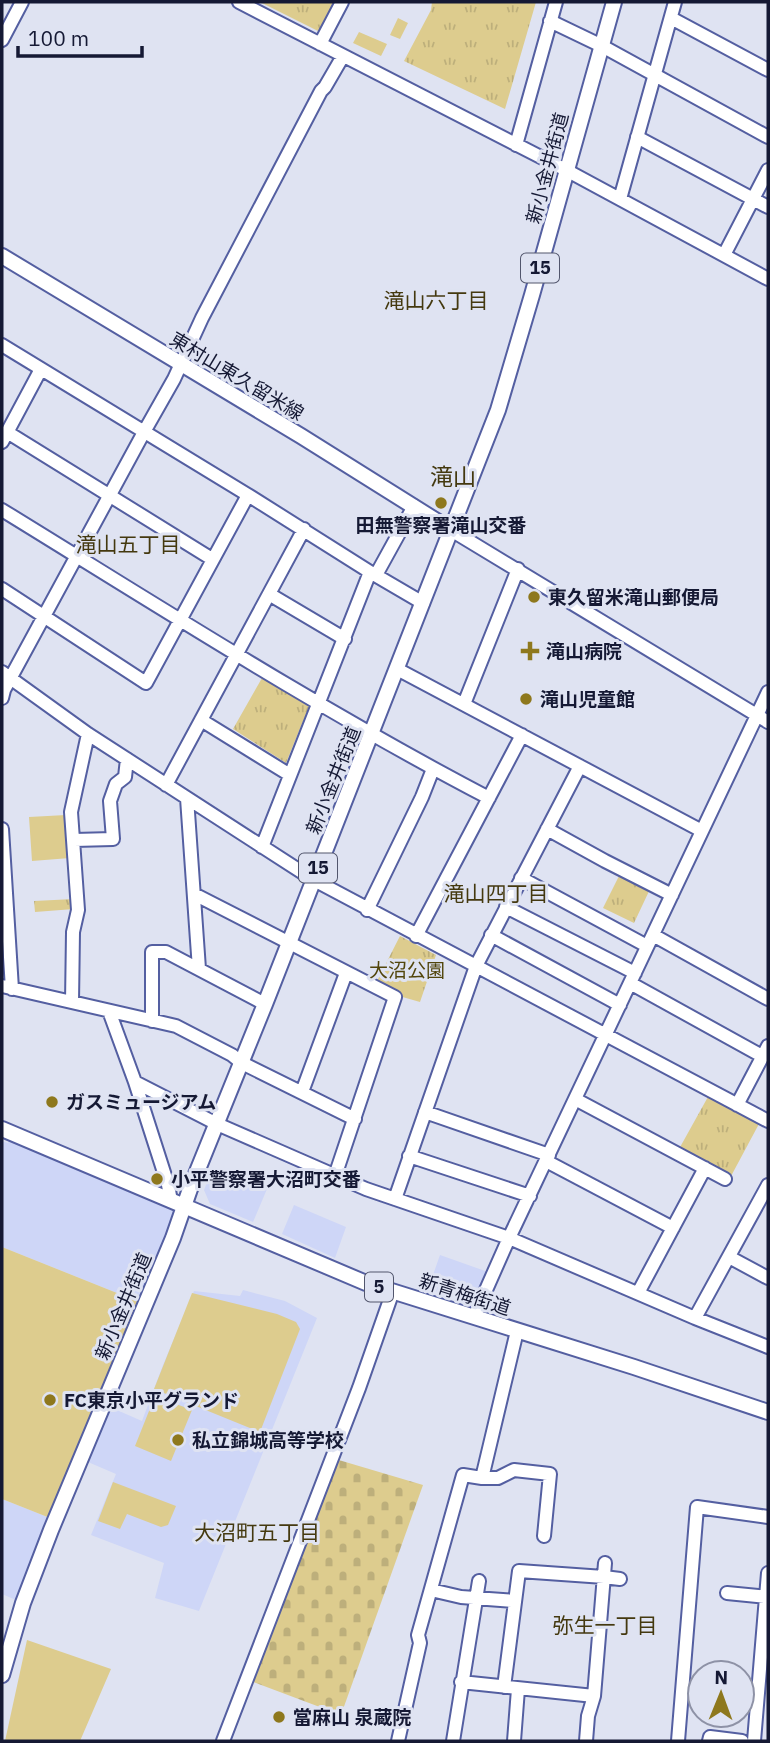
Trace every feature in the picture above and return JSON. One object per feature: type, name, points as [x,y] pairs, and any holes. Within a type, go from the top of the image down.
[{"type":"main road","name":"新小金井街道","points":[[2,1675],[23,1602],[46,1542],[163,1261],[177,1203],[217,1124],[242,1063],[498,410],[614,2]]},
{"type":"main road","name":"東村山東久留米線","points":[[2,256],[451,530]]},
{"type":"main road","name":"新青梅街道","points":[[2,1129],[337,1272],[768,1412]]},
{"type":"street","points":[[2,40],[6,22],[22,2]]},
{"type":"street","points":[[239,2],[566,170],[768,279]]},
{"type":"street","points":[[320,44],[342,2]]},
{"type":"street","points":[[516,145],[556,2]]},
{"type":"street","points":[[620,199],[675,2]]},
{"type":"street","points":[[671,18],[768,69]]},
{"type":"street","points":[[550,21],[768,136]]},
{"type":"street","points":[[2,698],[6,675],[45,616],[181,365],[202,318],[321,91],[343,56]]},
{"type":"street","points":[[637,137],[768,207]]},
{"type":"street","points":[[724,255],[768,170]]},
{"type":"street","points":[[2,345],[423,603]]},
{"type":"street","points":[[41,369],[4,437],[110,495],[212,559]]},
{"type":"street","points":[[2,589],[146,683],[248,495]]},
{"type":"street","points":[[262,847],[373,574],[414,506]]},
{"type":"street","points":[[2,510],[318,704],[489,798]]},
{"type":"street","points":[[166,785],[304,529]]},
{"type":"street","points":[[451,530],[768,723]]},
{"type":"street","points":[[464,704],[518,569]]},
{"type":"street","points":[[269,594],[345,639]]},
{"type":"street","points":[[397,668],[702,831]]},
{"type":"street","points":[[6,675],[88,734],[314,880],[768,1121]]},
{"type":"street","points":[[474,1317],[768,692]]},
{"type":"street","points":[[201,720],[290,775]]},
{"type":"street","points":[[72,1002],[73,932],[78,910],[71,812],[88,734]]},
{"type":"street","points":[[416,936],[522,735]]},
{"type":"street","points":[[74,840],[113,839],[110,801],[116,784],[125,777],[127,759]]},
{"type":"street","points":[[395,1199],[475,966],[580,766]]},
{"type":"street","points":[[367,910],[433,769]]},
{"type":"street","points":[[187,798],[199,970]]},
{"type":"street","points":[[2,829],[7,987],[176,1027],[355,1119]]},
{"type":"street","points":[[547,829],[672,894]]},
{"type":"street","points":[[521,878],[768,999]]},
{"type":"street","points":[[194,894],[396,997],[335,1176]]},
{"type":"street","points":[[506,907],[765,1051],[737,1105]]},
{"type":"street","points":[[491,935],[620,1004]]},
{"type":"street","points":[[152,1021],[152,952],[166,952],[265,1004]]},
{"type":"street","points":[[302,1092],[346,973]]},
{"type":"street","points":[[109,1011],[168,1185],[177,1203]]},
{"type":"street","points":[[135,1082],[217,1124],[366,1189],[509,1238],[768,1347]]},
{"type":"street","points":[[575,1099],[725,1179]]},
{"type":"street","points":[[425,1112],[547,1158],[673,1228]]},
{"type":"street","points":[[409,1156],[530,1196]]},
{"type":"street","points":[[638,1293],[705,1168]]},
{"type":"street","points":[[695,1318],[729,1257],[765,1201],[768,1185]]},
{"type":"street","points":[[729,1257],[768,1278]]},
{"type":"street","points":[[223,1741],[359,1388],[393,1291]]},
{"type":"street","points":[[482,1478],[517,1331]]},
{"type":"street","points":[[398,1741],[420,1643],[418,1635],[463,1475],[498,1478],[514,1470],[550,1474],[544,1536]]},
{"type":"street","points":[[678,1741],[697,1507],[768,1517]]},
{"type":"street","points":[[586,1741],[588,1716],[594,1696],[605,1563]]},
{"type":"street","points":[[504,1687],[519,1572],[621,1579]]},
{"type":"street","points":[[754,1741],[764,1674],[768,1573]]},
{"type":"street","points":[[453,1741],[479,1581]]},
{"type":"street","points":[[431,1590],[461,1597],[515,1601]]},
{"type":"street","points":[[727,1593],[768,1597]]},
{"type":"street","points":[[461,1682],[594,1696]]},
{"type":"street","points":[[513,1741],[518,1689]]},
{"type":"street","points":[[709,1741],[709,1737],[741,1741]]},
{"type":"shaded area","name":"私立錦城高等学校","points":[[12,1133],[184,1206],[103,1404],[142,1421],[194,1291],[240,1296],[243,1290],[285,1301],[317,1318],[199,1611],[155,1598],[164,1563],[91,1535],[116,1474],[81,1459],[23,1603],[2,1594],[2,1499],[50,1518],[137,1301],[2,1247],[2,1141],[8,1143]]},
{"type":"shaded area","points":[[213,1167],[267,1189],[253,1222],[210,1204],[204,1190]]},
{"type":"shaded area","points":[[294,1205],[346,1227],[335,1258],[282,1234]]},
{"type":"shaded area","points":[[440,1255],[488,1272],[471,1303],[428,1289]]},
{"type":"green space","points":[[260,2],[336,2],[322,33]]},
{"type":"green space","points":[[432,2],[536,2],[505,109],[404,61],[431,10]]},
{"type":"green space","points":[[398,18],[408,23],[400,39],[390,35]]},
{"type":"green space","points":[[359,32],[387,44],[381,56],[353,43]]},
{"type":"green space","points":[[262,678],[310,704],[286,763],[233,729]]},
{"type":"green space","points":[[66,815],[70,858],[32,861],[29,817]]},
{"type":"green space","points":[[621,872],[651,887],[634,923],[603,908]]},
{"type":"green space","points":[[74,899],[74,909],[35,912],[34,901]]},
{"type":"green space","name":"大沼公園","points":[[400,936],[436,955],[420,1002],[399,996],[376,983]]},
{"type":"green space","points":[[709,1095],[760,1122],[730,1178],[679,1149]]},
{"type":"green space","name":"FC東京小平グランド","points":[[2,1247],[137,1301],[50,1518],[2,1499]]},
{"type":"green space","points":[[192,1293],[277,1314],[296,1322],[300,1329],[260,1432],[154,1389]]},
{"type":"green space","points":[[155,1396],[192,1410],[171,1461],[135,1446]]},
{"type":"green space","points":[[332,1458],[423,1485],[341,1715],[248,1680]]},
{"type":"green space","points":[[113,1482],[176,1506],[168,1525],[161,1527],[127,1514],[120,1529],[98,1521]]},
{"type":"green space","points":[[27,1640],[111,1669],[80,1741],[5,1741]]},
{"type":"place","name":"田無警察署滝山交番","points":[[441,503]]},
{"type":"place","name":"東久留米滝山郵便局","points":[[534,597]]},
{"type":"place","name":"滝山病院","points":[[530,651]]},
{"type":"place","name":"滝山児童館","points":[[526,699]]},
{"type":"place","name":"ガスミュージアム","points":[[52,1102]]},
{"type":"place","name":"小平警察署大沼町交番","points":[[157,1179]]},
{"type":"place","name":"FC東京小平グランド","points":[[50,1400]]},
{"type":"place","name":"私立錦城高等学校","points":[[178,1440]]},
{"type":"place","name":"當麻山 泉蔵院","points":[[279,1717]]},
{"type":"district","name":"滝山六丁目","points":[[436,301]]},
{"type":"district","name":"滝山","points":[[453,477]]},
{"type":"district","name":"滝山五丁目","points":[[128,545]]},
{"type":"district","name":"滝山四丁目","points":[[496,894]]},
{"type":"district","name":"大沼町五丁目","points":[[257,1533]]},
{"type":"district","name":"弥生一丁目","points":[[605,1626]]}]
